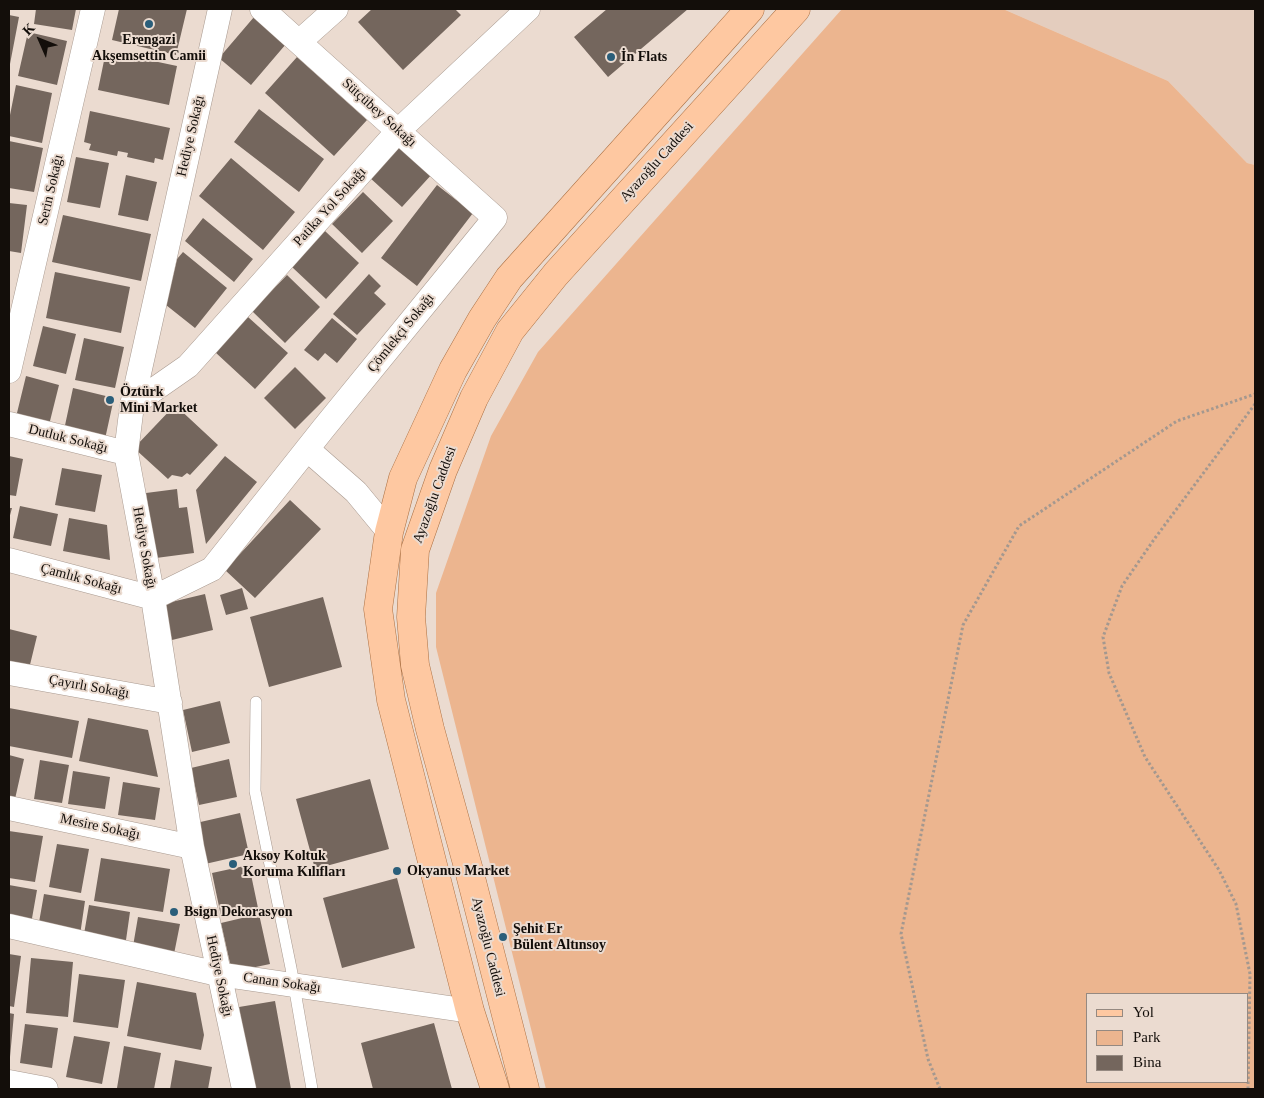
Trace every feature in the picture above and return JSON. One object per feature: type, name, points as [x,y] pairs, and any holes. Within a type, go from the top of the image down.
[{"type":"main road","points":[[495,1089],[470,1011],[391,700],[378,609],[389,532],[403,478],[453,370],[482,319],[509,278],[750,9]]},
{"type":"main road","name":"Ayazoğlu Caddesi","points":[[525,1089],[470,874],[430,729],[415,665],[412,617],[415,550],[442,470],[474,398],[510,331],[556,274],[796,9]]},
{"type":"street","name":"Serin Sokağı","points":[[9,372],[93,9]]},
{"type":"street","name":"Hediye Sokağı","points":[[220,9],[132,405],[126,453],[153,598],[192,847],[244,1089]]},
{"type":"street","name":"Sütçübey Sokağı","points":[[262,9],[495,218]]},
{"type":"street","points":[[299,42],[336,9]]},
{"type":"street","name":"Patika Yol Sokağı","points":[[132,405],[188,366],[398,131],[528,9]]},
{"type":"street","name":"Çömlekçi Sokağı","points":[[153,598],[212,569],[495,218]]},
{"type":"street","name":"Dutluk Sokağı","points":[[9,424],[126,453]]},
{"type":"street","points":[[307,449],[356,492],[389,532]]},
{"type":"street","name":"Çamlık Sokağı","points":[[9,560],[153,598]]},
{"type":"street","name":"Çayırlı Sokağı","points":[[9,673],[170,702]]},
{"type":"street","name":"Mesire Sokağı","points":[[9,808],[192,847]]},
{"type":"street","name":"Canan Sokağı","points":[[9,926],[218,974],[470,1011]]},
{"type":"street","points":[[9,1082],[46,1089]]},
{"type":"lane","points":[[256,702],[255,791],[291,968],[312,1089]]},
{"type":"path","points":[[940,1089],[928,1059],[901,934],[963,625],[1019,526],[1177,421],[1255,394]]},
{"type":"path","points":[[1249,1032],[1250,974],[1236,904],[1220,870],[1145,757],[1109,672],[1103,637],[1122,586],[1155,538],[1255,404]]},
{"type":"shaded area","points":[[1003,9],[1255,9],[1255,165],[1247,163],[1168,81]]},
{"type":"green space","points":[[842,9],[1003,9],[1168,81],[1247,163],[1255,165],[1255,1089],[546,1089],[436,647],[436,593],[491,436],[538,352]]},
{"type":"building","points":[[36,9],[76,9],[72,30],[34,24]]},
{"type":"building","name":"Erengazi Akşemsettin Camii","points":[[119,9],[187,9],[176,55],[112,40]]},
{"type":"building","points":[[372,9],[455,9],[461,15],[403,70],[358,22]]},
{"type":"building","name":"İn Flats","points":[[607,9],[688,9],[608,77],[574,37]]},
{"type":"building","points":[[9,15],[19,17],[10,64],[9,64]]},
{"type":"building","points":[[254,17],[286,44],[251,85],[219,58]]},
{"type":"building","points":[[28,32],[67,41],[57,85],[18,76]]},
{"type":"building","points":[[106,51],[177,66],[169,105],[98,90]]},
{"type":"building","points":[[297,57],[367,120],[334,156],[265,93]]},
{"type":"building","points":[[16,85],[52,93],[42,143],[9,136],[9,120]]},
{"type":"building","points":[[259,109],[324,159],[299,192],[234,142]]},
{"type":"building","points":[[90,111],[170,128],[163,160],[155,158],[154,163],[127,157],[128,153],[118,151],[117,156],[89,150],[91,144],[84,142]]},
{"type":"building","points":[[9,141],[43,148],[34,192],[9,188]]},
{"type":"building","points":[[400,143],[433,173],[402,207],[369,177]]},
{"type":"building","points":[[76,157],[109,163],[100,208],[67,202]]},
{"type":"building","points":[[231,158],[295,212],[263,250],[199,196]]},
{"type":"building","points":[[126,175],[157,182],[148,221],[118,215]]},
{"type":"building","points":[[437,185],[473,213],[417,286],[381,258]]},
{"type":"building","points":[[363,192],[393,221],[362,253],[332,224]]},
{"type":"building","points":[[9,203],[27,205],[21,253],[9,251]]},
{"type":"building","points":[[63,215],[151,234],[141,281],[52,262]]},
{"type":"building","points":[[203,218],[253,259],[234,282],[185,241]]},
{"type":"building","points":[[325,231],[359,263],[326,299],[292,267]]},
{"type":"building","points":[[183,252],[227,288],[195,328],[166,305],[177,259]]},
{"type":"building","points":[[55,272],[130,287],[121,333],[46,318]]},
{"type":"building","points":[[369,274],[381,286],[374,293],[386,304],[357,335],[333,314]]},
{"type":"building","points":[[287,275],[320,307],[285,343],[252,311]]},
{"type":"building","points":[[248,317],[288,353],[255,389],[215,352]]},
{"type":"building","points":[[332,318],[357,339],[337,363],[325,353],[318,361],[304,350]]},
{"type":"building","points":[[43,326],[76,334],[66,374],[33,366]]},
{"type":"building","points":[[84,338],[124,347],[115,388],[75,380]]},
{"type":"building","points":[[295,367],[326,398],[295,429],[264,398]]},
{"type":"building","points":[[26,376],[59,385],[49,425],[16,417]]},
{"type":"building","points":[[73,388],[114,398],[105,439],[64,430]]},
{"type":"building","points":[[175,405],[218,445],[190,475],[187,473],[182,477],[172,475],[168,479],[134,448]]},
{"type":"building","points":[[9,456],[23,459],[16,496],[9,495]]},
{"type":"building","points":[[225,456],[257,482],[206,544],[196,490]]},
{"type":"building","points":[[62,468],[102,475],[95,512],[55,505]]},
{"type":"building","points":[[177,489],[179,508],[187,507],[194,553],[156,558],[146,493]]},
{"type":"building","points":[[290,500],[321,529],[255,598],[225,570]]},
{"type":"building","points":[[20,506],[58,514],[51,546],[13,538]]},
{"type":"building","points":[[9,508],[12,508],[9,519]]},
{"type":"building","points":[[69,518],[107,525],[110,560],[63,551]]},
{"type":"building","points":[[242,588],[248,609],[226,615],[220,595]]},
{"type":"building","points":[[205,594],[213,630],[172,640],[163,604]]},
{"type":"building","points":[[323,597],[342,667],[269,687],[250,617]]},
{"type":"building","points":[[9,629],[37,636],[28,673],[9,669]]},
{"type":"building","points":[[220,701],[230,743],[192,752],[183,710]]},
{"type":"building","points":[[9,708],[79,721],[72,758],[9,746]]},
{"type":"building","points":[[88,718],[148,730],[158,777],[79,761]]},
{"type":"building","points":[[9,755],[24,759],[15,799],[9,798]]},
{"type":"building","points":[[229,759],[237,797],[199,805],[191,768]]},
{"type":"building","points":[[40,760],[69,765],[62,803],[34,799]]},
{"type":"building","points":[[73,771],[110,777],[105,809],[68,804]]},
{"type":"building","points":[[370,779],[389,849],[315,869],[296,799]]},
{"type":"building","points":[[123,782],[160,788],[155,820],[118,815]]},
{"type":"building","points":[[240,813],[249,854],[205,864],[196,823]]},
{"type":"building","points":[[9,831],[43,836],[35,882],[9,878]]},
{"type":"building","points":[[57,844],[89,849],[81,893],[49,887]]},
{"type":"building","points":[[101,858],[170,869],[163,912],[94,901]]},
{"type":"building","points":[[249,865],[258,908],[221,916],[212,873]]},
{"type":"building","points":[[397,878],[415,948],[342,968],[323,898]]},
{"type":"building","points":[[9,885],[37,890],[31,924],[9,920]]},
{"type":"building","points":[[44,894],[85,901],[80,935],[38,928]]},
{"type":"building","points":[[89,905],[130,912],[125,947],[83,940]]},
{"type":"building","points":[[259,914],[270,964],[232,972],[221,923]]},
{"type":"building","points":[[138,917],[180,924],[173,959],[132,952]]},
{"type":"building","points":[[9,954],[21,956],[14,1007],[9,1006]]},
{"type":"building","points":[[31,958],[73,962],[68,1017],[26,1013]]},
{"type":"building","points":[[79,974],[125,980],[118,1028],[73,1022]]},
{"type":"building","points":[[137,982],[196,993],[204,1035],[201,1050],[127,1036]]},
{"type":"building","points":[[275,1001],[291,1089],[253,1089],[239,1007]]},
{"type":"building","points":[[9,1013],[14,1014],[10,1057],[9,1057]]},
{"type":"building","points":[[434,1023],[452,1089],[373,1089],[361,1043]]},
{"type":"building","points":[[25,1024],[58,1028],[52,1068],[20,1063]]},
{"type":"building","points":[[74,1036],[110,1042],[102,1084],[66,1077]]},
{"type":"building","points":[[124,1046],[161,1053],[154,1089],[117,1088]]},
{"type":"building","points":[[175,1060],[212,1067],[208,1089],[170,1089]]},
{"type":"place","name":"Erengazi Akşemsettin Camii","points":[[149,24]]},
{"type":"place","name":"İn Flats","points":[[611,57]]},
{"type":"place","name":"Öztürk Mini Market","points":[[110,400]]},
{"type":"place","name":"Aksoy Koltuk Koruma Kılıfları","points":[[233,864]]},
{"type":"place","name":"Okyanus Market","points":[[397,871]]},
{"type":"place","name":"Bsign Dekorasyon","points":[[174,912]]},
{"type":"place","name":"Şehit Er Bülent Altınsoy","points":[[503,937]]}]
